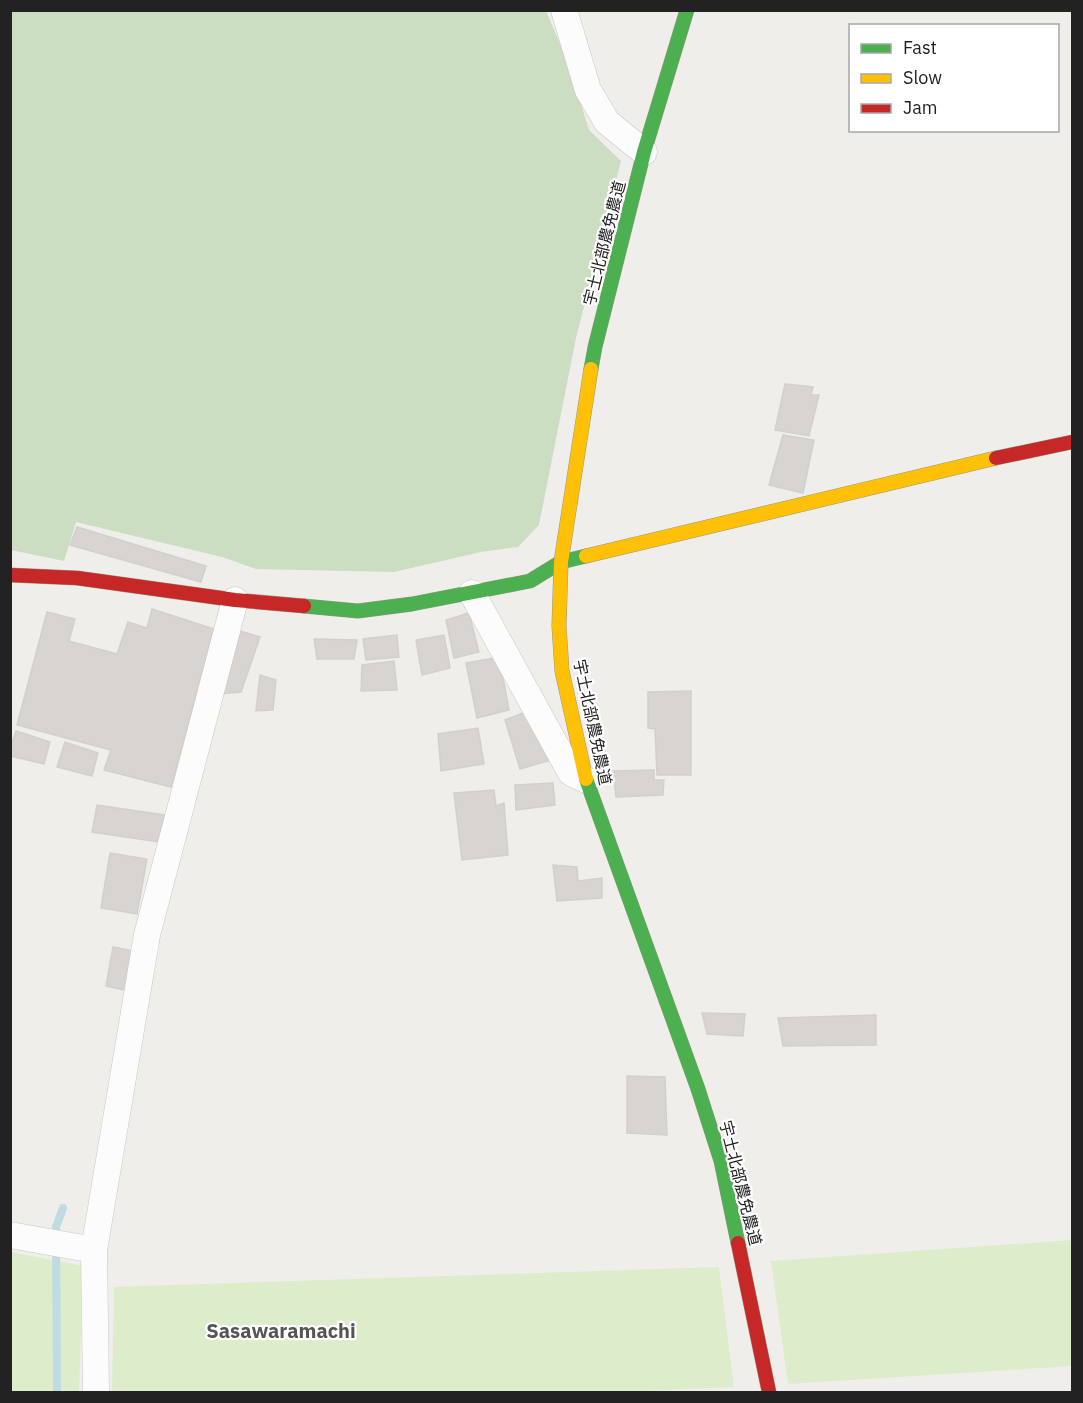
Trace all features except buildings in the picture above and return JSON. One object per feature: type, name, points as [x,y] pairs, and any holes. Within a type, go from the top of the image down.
[{"type":"street","points":[[564,10],[588,90],[607,122],[644,152]]},
{"type":"street","name":"宇土北部農免農道","points":[[687,10],[644,152],[596,347],[576,454],[561,562],[562,671],[586,780],[698,1089],[721,1161],[769,1392]]},
{"type":"street","points":[[10,575],[77,578],[235,600],[358,611],[472,593],[530,581],[561,562],[1072,442]]},
{"type":"street","points":[[472,593],[571,773],[586,780]]},
{"type":"street","points":[[96,1392],[94,1250],[147,935],[235,600]]},
{"type":"street","points":[[10,1235],[94,1250]]},
{"type":"green space","points":[[11,11],[546,11],[569,65],[589,130],[621,161],[576,338],[539,525],[518,547],[481,552],[394,572],[256,569],[222,557],[76,522],[64,561],[11,550]]},
{"type":"green space","points":[[1072,1240],[1072,1366],[788,1384],[771,1261]]},
{"type":"green space","points":[[10,1252],[83,1266],[79,1392],[11,1392]]},
{"type":"green space","points":[[719,1267],[734,1387],[623,1392],[112,1392],[114,1287]]},
{"type":"waterway","points":[[57,1392],[56,1227],[63,1208]]},
{"type":"traffic: fast","points":[[591,369],[644,152],[687,10]]},
{"type":"traffic: fast","points":[[304,606],[358,611],[412,604],[530,581],[561,562],[586,556]]},
{"type":"traffic: fast","points":[[586,779],[698,1089],[721,1161],[738,1243]]},
{"type":"traffic: slow","points":[[586,779],[562,671],[559,626],[561,562],[591,369]]},
{"type":"traffic: slow","points":[[586,556],[996,458]]},
{"type":"traffic: jam","points":[[996,458],[1072,442]]},
{"type":"traffic: jam","points":[[10,575],[77,578],[235,600],[304,606]]},
{"type":"traffic: jam","points":[[738,1243],[769,1392]]},
{"type":"district","name":"Sasawaramachi","points":[[281,1331]]}]
